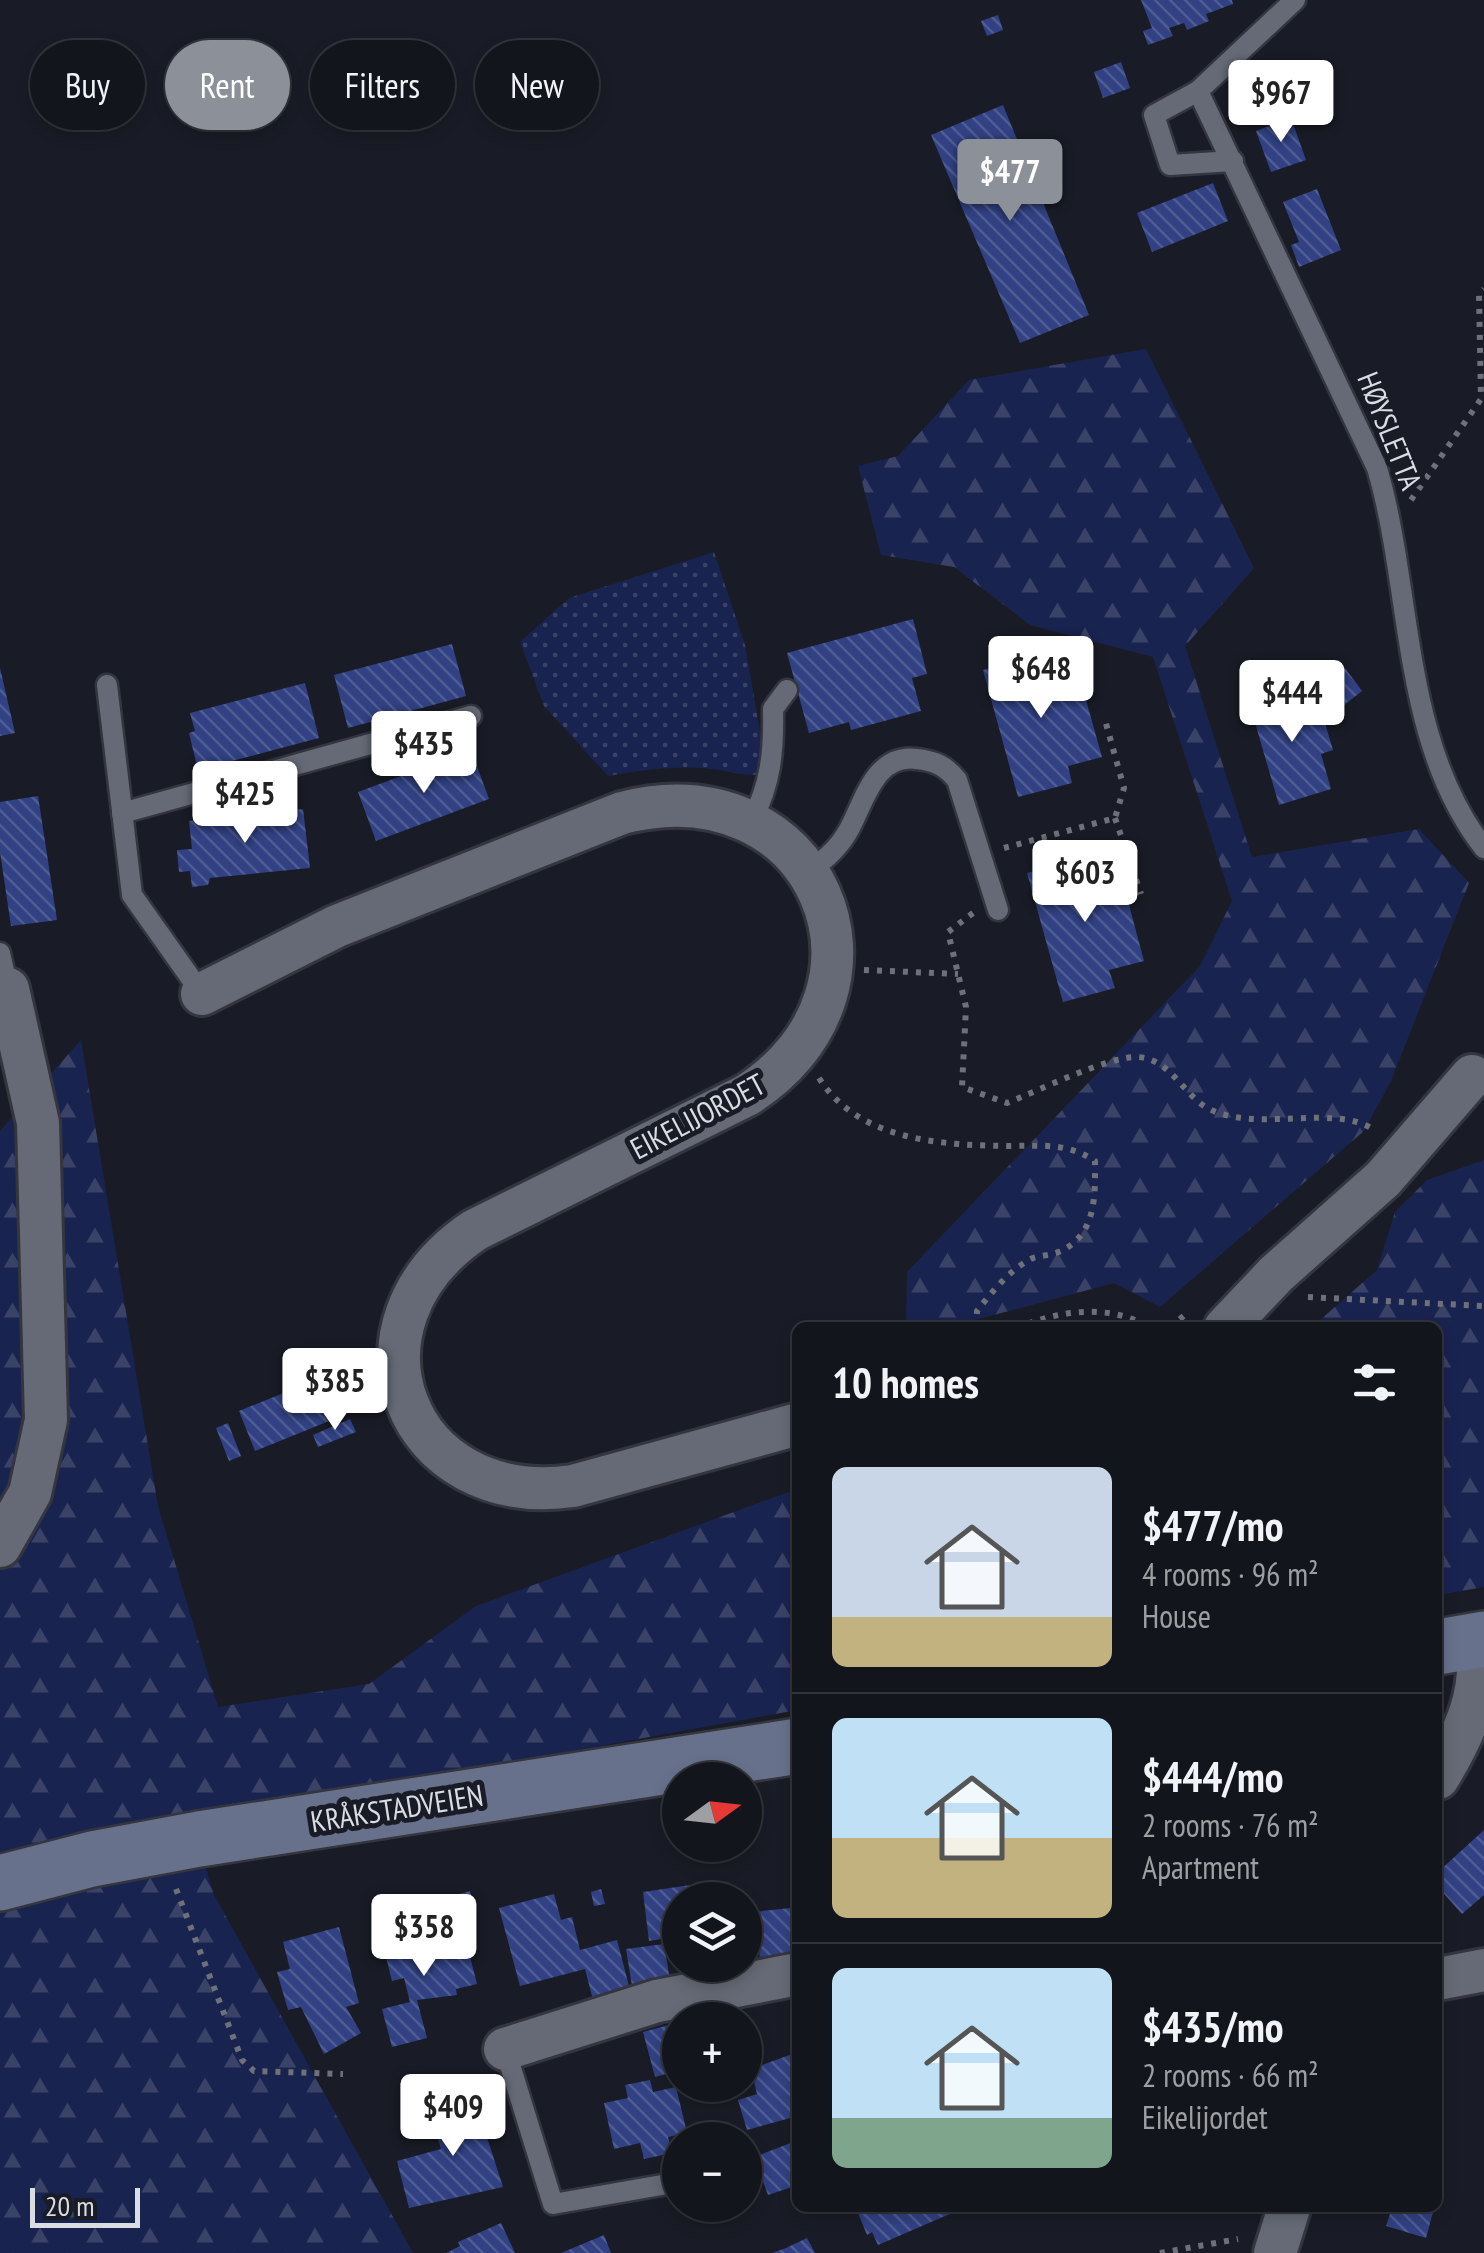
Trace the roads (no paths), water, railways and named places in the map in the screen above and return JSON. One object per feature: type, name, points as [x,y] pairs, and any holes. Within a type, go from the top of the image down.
[{"type":"main road","name":"KRÅKSTADVEIEN","points":[[0,1883],[92,1859],[199,1838],[792,1747]]},
{"type":"street","name":"EIKELIJORDET","points":[[202,994],[337,926],[622,813],[657,804],[693,803],[729,810],[789,849],[808,872],[826,911],[832,947],[826,1000],[802,1049],[778,1075],[747,1095],[475,1230],[447,1249],[424,1274],[408,1303],[400,1336],[400,1370],[408,1402],[424,1432],[446,1458],[474,1476],[506,1488],[540,1491],[573,1486],[792,1426]]},
{"type":"street","points":[[0,1546],[30,1493],[46,1420],[38,1122],[3,977]]},
{"type":"street","points":[[1231,1322],[1383,1179],[1472,1076]]},
{"type":"street","points":[[1442,1770],[1476,1698],[1481,1670],[1466,1642]]},
{"type":"street","points":[[1442,1978],[1484,1970]]},
{"type":"street","points":[[505,2049],[656,2001],[792,1975]]},
{"type":"lane","points":[[1234,160],[1170,165],[1154,116],[1198,91],[1295,0]]},
{"type":"lane","name":"HØYSLETTA","points":[[1198,91],[1377,468],[1394,526],[1416,682],[1446,784],[1484,848]]},
{"type":"lane","name":"EIKELIJORDET","points":[[107,684],[132,895],[202,994]]},
{"type":"lane","points":[[752,822],[765,795],[774,754],[773,709],[788,690]]},
{"type":"lane","points":[[122,813],[471,716]]},
{"type":"lane","points":[[808,872],[830,855],[847,833],[878,773],[910,758],[946,767],[958,780],[984,854],[996,904]]},
{"type":"lane","points":[[505,2049],[553,2204],[662,2185]]}]
